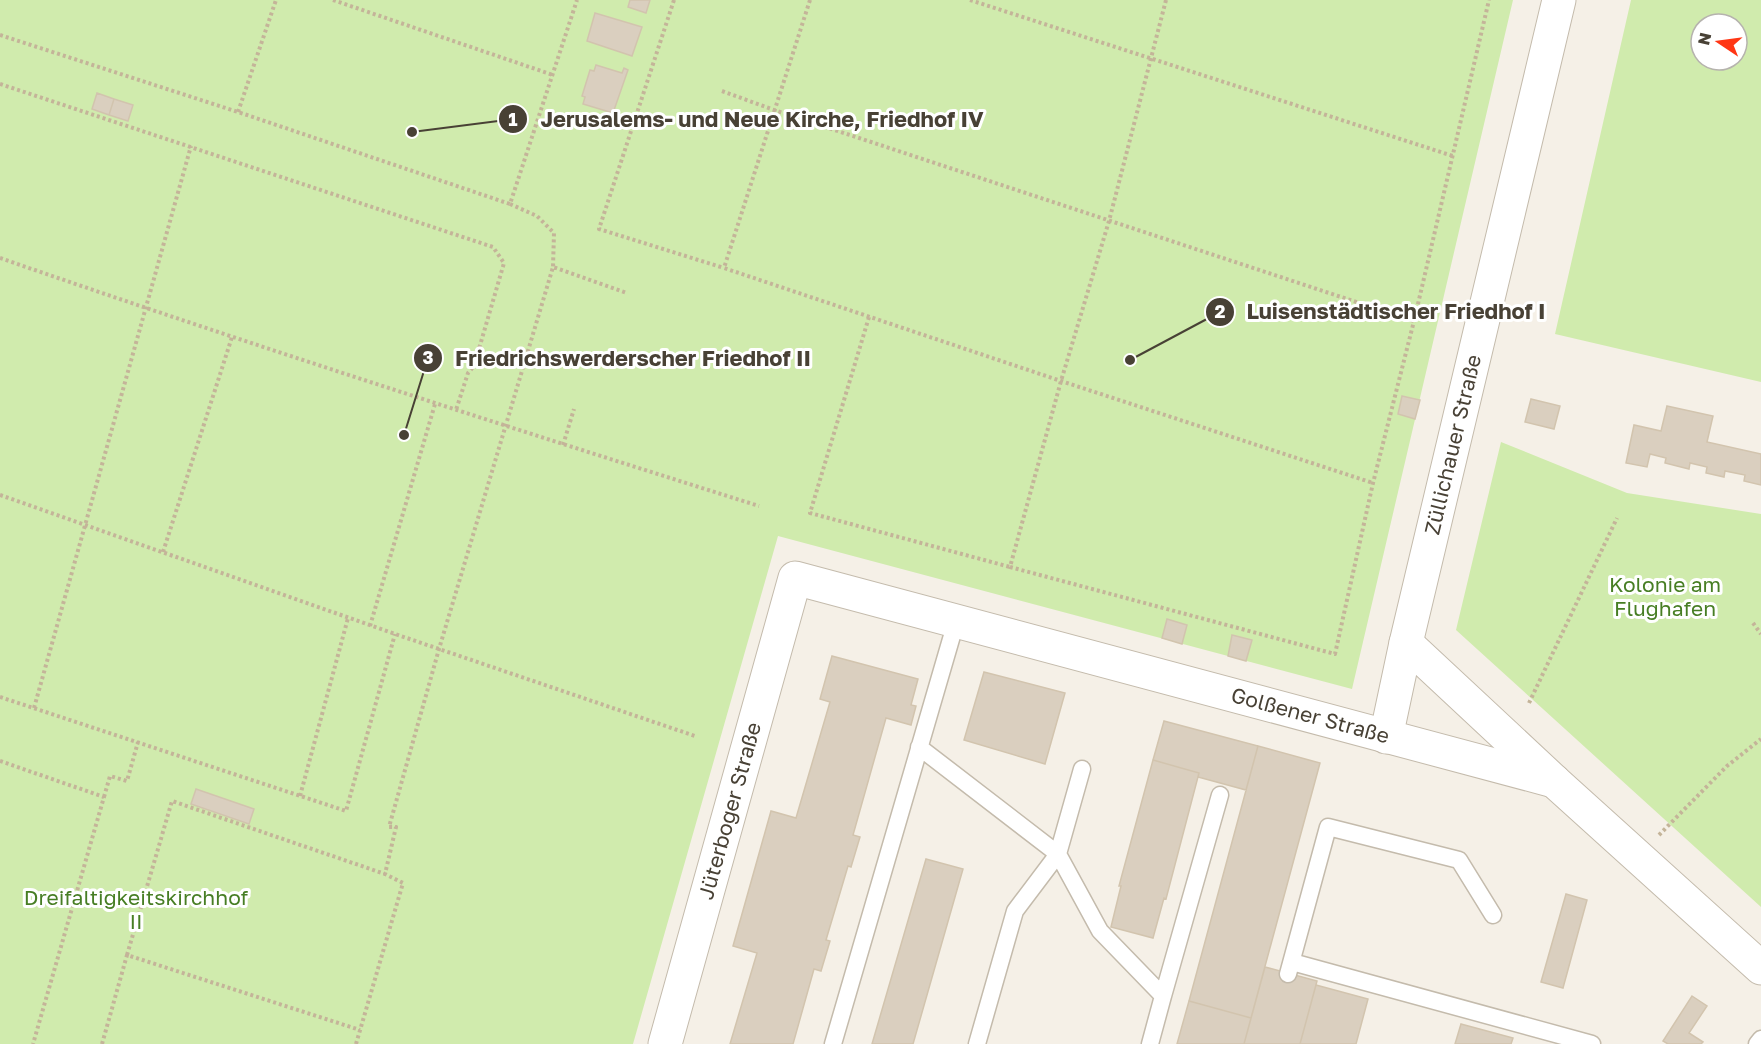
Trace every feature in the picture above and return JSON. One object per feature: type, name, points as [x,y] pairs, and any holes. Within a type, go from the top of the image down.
[{"type":"street","name":"Züllichauer Straße","points":[[1386,737],[1406,643],[1559,0]]},
{"type":"street","name":"Golßener Straße","points":[[795,578],[1554,781],[1761,968]]},
{"type":"street","name":"Jüterboger Straße","points":[[665,1044],[795,578]]},
{"type":"street","points":[[1406,643],[1554,781]]},
{"type":"lane","points":[[833,1044],[956,622]]},
{"type":"lane","points":[[919,747],[1058,854],[1100,931],[1163,996]]},
{"type":"lane","points":[[977,1044],[1015,911],[1058,854],[1082,769]]},
{"type":"lane","points":[[1150,1044],[1220,795]]},
{"type":"lane","points":[[1493,915],[1460,860],[1328,827],[1290,968],[1592,1044]]},
{"type":"lane","points":[[1757,1044],[1761,1039]]},
{"type":"path","points":[[238,112],[276,0]]},
{"type":"path","points":[[333,0],[553,75]]},
{"type":"path","points":[[510,204],[577,0]]},
{"type":"path","points":[[674,0],[599,229],[724,268],[1373,483]]},
{"type":"path","points":[[724,268],[810,0]]},
{"type":"path","points":[[970,0],[1453,156]]},
{"type":"path","points":[[1010,567],[1108,221],[1166,0]]},
{"type":"path","points":[[869,317],[810,513],[1335,654],[1373,483],[1414,321],[1489,0]]},
{"type":"path","points":[[0,35],[510,204],[537,216],[554,232],[553,267],[388,827],[396,827],[385,874]]},
{"type":"path","points":[[0,84],[494,248],[504,263],[474,366],[468,373],[456,410]]},
{"type":"path","points":[[723,91],[774,110],[1414,321]]},
{"type":"path","points":[[34,708],[191,146]]},
{"type":"path","points":[[0,258],[435,404],[759,506]]},
{"type":"path","points":[[553,267],[627,293]]},
{"type":"path","points":[[163,552],[232,337]]},
{"type":"path","points":[[370,626],[435,404]]},
{"type":"path","points":[[563,445],[574,410]]},
{"type":"path","points":[[0,495],[370,626],[695,736]]},
{"type":"path","points":[[1529,703],[1617,518]]},
{"type":"path","points":[[300,796],[348,618]]},
{"type":"path","points":[[1753,623],[1761,634]]},
{"type":"path","points":[[0,697],[346,811],[395,634]]},
{"type":"path","points":[[1637,856],[1727,766],[1761,739]]},
{"type":"path","points":[[33,1044],[110,776],[127,781],[138,742]]},
{"type":"path","points":[[0,761],[104,796]]},
{"type":"path","points":[[102,1044],[172,801],[385,874],[403,883],[356,1044]]},
{"type":"path","points":[[127,955],[360,1030]]},
{"type":"green space","name":"Dreifaltigkeitskirchhof II","points":[[0,0],[1513,0],[1352,689],[778,536],[633,1044],[0,1044]]},
{"type":"green space","points":[[1631,0],[1761,0],[1761,382],[1555,334]]},
{"type":"green space","name":"Kolonie am Flughafen","points":[[1501,442],[1627,493],[1761,514],[1761,907],[1456,630]]},
{"type":"building","points":[[630,0],[650,0],[646,13],[628,7]]},
{"type":"building","points":[[595,13],[642,27],[632,56],[587,41]]},
{"type":"building","points":[[596,65],[622,73],[624,68],[628,70],[613,113],[583,104],[585,97],[582,96],[590,70],[594,71]]},
{"type":"building","points":[[97,93],[114,99],[109,115],[92,109]]},
{"type":"building","points":[[114,99],[133,105],[128,121],[109,115]]},
{"type":"building","points":[[1402,396],[1420,400],[1415,419],[1398,414]]},
{"type":"building","points":[[1531,399],[1560,406],[1554,429],[1525,422]]},
{"type":"building","points":[[1667,406],[1713,416],[1707,442],[1761,454],[1761,485],[1744,481],[1745,475],[1725,471],[1724,477],[1706,473],[1707,467],[1690,463],[1689,469],[1665,463],[1666,458],[1650,454],[1647,467],[1626,463],[1634,425],[1661,431]]},
{"type":"building","points":[[1167,619],[1187,625],[1182,644],[1162,638]]},
{"type":"building","points":[[1232,635],[1252,640],[1246,661],[1228,656]]},
{"type":"building","points":[[832,656],[918,679],[911,705],[916,706],[911,725],[886,718],[853,835],[860,837],[851,867],[848,866],[826,940],[830,941],[821,971],[814,969],[793,1044],[730,1044],[757,953],[733,946],[771,811],[796,818],[830,702],[820,699]]},
{"type":"building","points":[[984,672],[1065,693],[1045,764],[964,740]]},
{"type":"building","points":[[1164,721],[1258,746],[1246,790],[1198,777],[1199,773],[1153,760]]},
{"type":"building","points":[[1258,746],[1320,763],[1251,1018],[1189,1001]]},
{"type":"building","points":[[1153,760],[1199,773],[1166,899],[1164,898],[1153,938],[1111,927],[1121,886],[1119,886]]},
{"type":"building","points":[[196,789],[254,809],[249,824],[191,804]]},
{"type":"building","points":[[926,859],[963,869],[913,1044],[872,1044]]},
{"type":"building","points":[[1566,894],[1587,900],[1563,988],[1541,982]]},
{"type":"building","points":[[1265,967],[1317,981],[1300,1044],[1244,1044]]},
{"type":"building","points":[[1316,985],[1368,999],[1356,1044],[1300,1044]]},
{"type":"building","points":[[1692,996],[1707,1006],[1689,1033],[1703,1042],[1701,1044],[1668,1044],[1663,1041]]},
{"type":"building","points":[[1189,1001],[1251,1018],[1244,1044],[1177,1044]]},
{"type":"building","points":[[1461,1024],[1513,1038],[1511,1044],[1455,1044]]},
{"type":"place","name":"Jerusalems- und Neue Kirche, Friedhof IV","points":[[412,132]]},
{"type":"place","name":"Luisenstädtischer Friedhof I","points":[[1130,360]]},
{"type":"place","name":"Friedrichswerderscher Friedhof II","points":[[404,435]]}]
